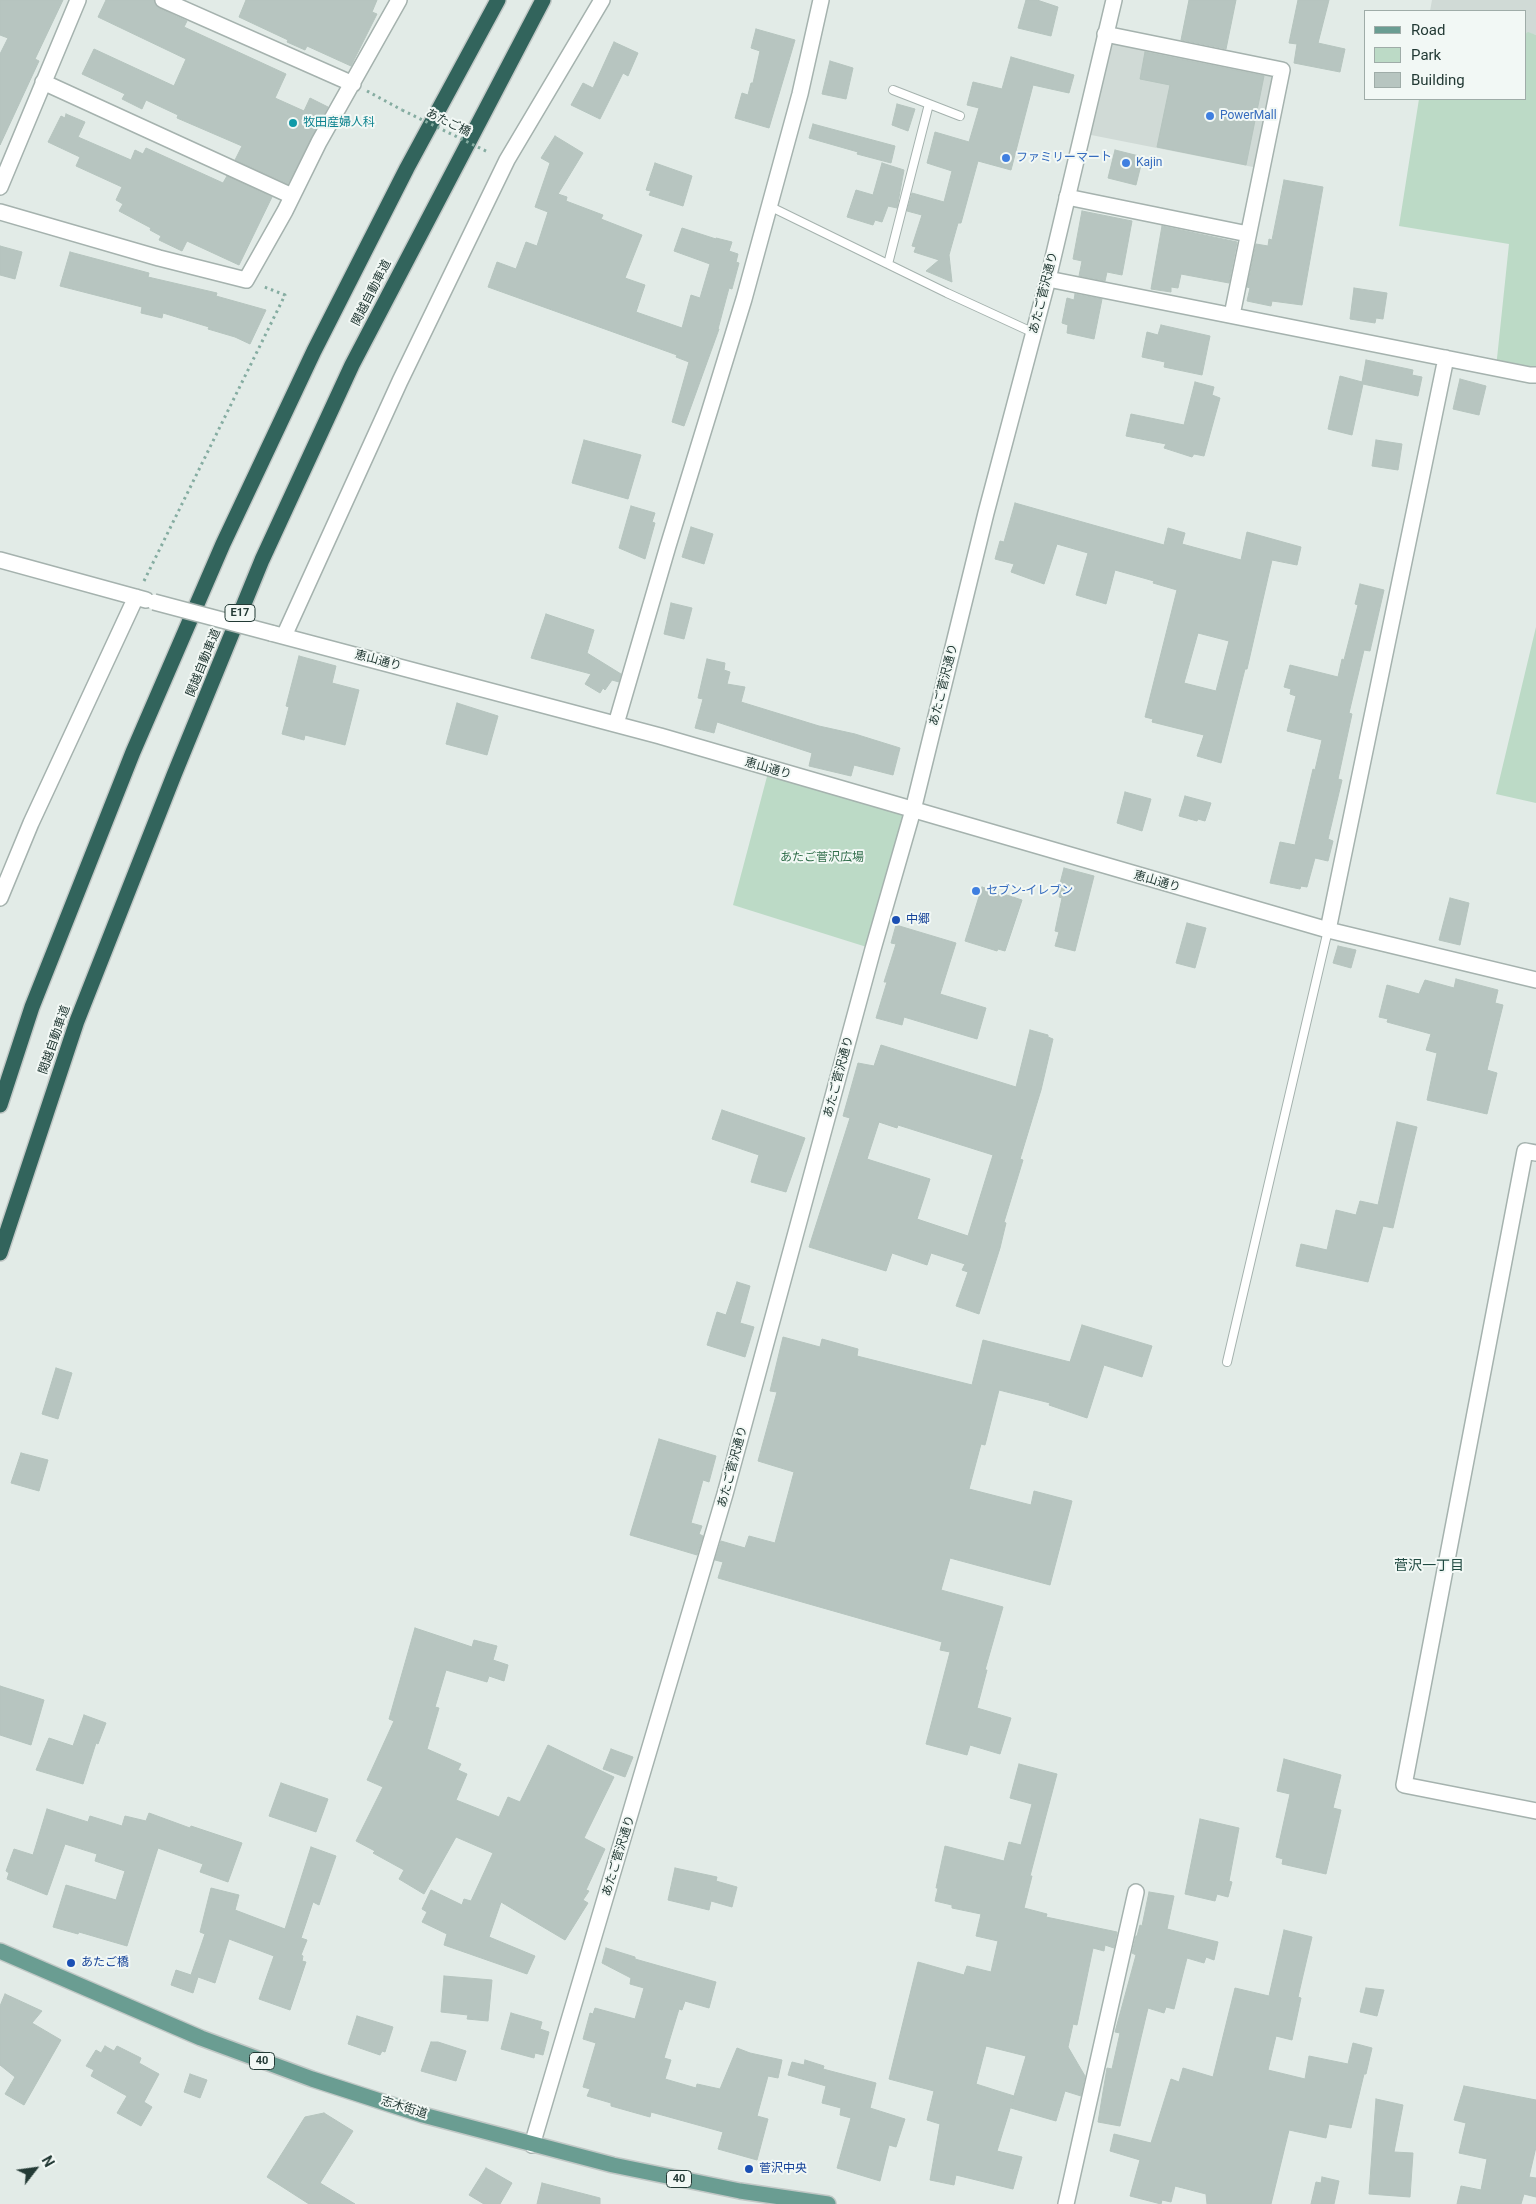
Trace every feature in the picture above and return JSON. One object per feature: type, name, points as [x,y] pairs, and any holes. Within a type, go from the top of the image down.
[{"type":"highway","name":"関越自動車道","points":[[0,1105],[32,1007],[133,752],[223,544],[327,325],[407,168],[498,0]]},
{"type":"highway","name":"関越自動車道","points":[[0,1253],[77,1021],[174,775],[262,560],[352,365],[543,0]]},
{"type":"main road","name":"志木街道","points":[[0,1951],[201,2038],[312,2079],[423,2115],[613,2165],[740,2191],[828,2204]]},
{"type":"street","points":[[0,186],[78,0]]},
{"type":"street","points":[[163,0],[353,84]]},
{"type":"street","points":[[0,212],[159,258],[246,280],[319,142],[399,0]]},
{"type":"street","points":[[277,634],[507,160],[602,0]]},
{"type":"street","points":[[616,724],[668,546],[744,299],[800,94],[821,0]]},
{"type":"street","name":"あたご菅沢通り","points":[[532,2145],[726,1494],[873,948],[913,810],[986,513],[1048,279],[1114,0]]},
{"type":"street","points":[[1105,34],[1282,70],[1232,315]]},
{"type":"street","points":[[43,82],[292,196]]},
{"type":"street","points":[[1067,197],[1248,234]]},
{"type":"street","points":[[1048,279],[1536,375]]},
{"type":"street","points":[[1328,930],[1446,358]]},
{"type":"street","name":"恵山通り","points":[[0,560],[616,724],[1328,930],[1536,980]]},
{"type":"street","points":[[0,898],[31,823],[136,597]]},
{"type":"street","points":[[1536,1153],[1525,1151],[1404,1785],[1536,1811]]},
{"type":"street","points":[[1066,2204],[1136,1892]]},
{"type":"lane","points":[[893,90],[960,116]]},
{"type":"lane","points":[[888,264],[929,104]]},
{"type":"lane","points":[[769,206],[1034,333]]},
{"type":"lane","points":[[1227,1362],[1328,930]]},
{"type":"path","name":"あたご橋","points":[[353,84],[488,152]]},
{"type":"path","points":[[136,597],[285,295],[246,280]]},
{"type":"shaded area","points":[[1432,0],[1536,0],[1536,35],[1526,34],[1526,10],[1430,10]]},
{"type":"shaded area","points":[[1105,34],[1282,70],[1263,169],[1081,133]]},
{"type":"green space","points":[[1528,32],[1536,35],[1536,375],[1496,368],[1509,244],[1399,226],[1419,100],[1526,100],[1526,33]]},
{"type":"green space","points":[[1536,627],[1536,803],[1496,794]]},
{"type":"green space","name":"あたご菅沢広場","points":[[769,769],[913,810],[873,949],[733,905]]},
{"type":"building","points":[[0,0],[63,0],[35,59],[39,61],[0,145],[0,54],[8,38],[0,35]]},
{"type":"building","points":[[106,0],[154,0],[159,8],[187,21],[184,27],[286,74],[275,98],[304,111],[310,98],[328,107],[288,184],[235,160],[242,146],[177,118],[178,115],[146,100],[142,109],[122,99],[125,94],[82,74],[94,49],[174,86],[186,59],[98,17]]},
{"type":"building","points":[[246,0],[377,0],[372,12],[377,14],[351,66],[307,46],[305,50],[239,17]]},
{"type":"building","points":[[1026,0],[1037,0],[1058,7],[1051,36],[1018,28]]},
{"type":"building","points":[[1189,0],[1236,0],[1226,49],[1181,40]]},
{"type":"building","points":[[1298,0],[1329,0],[1318,43],[1345,49],[1340,72],[1294,63],[1297,44],[1289,43]]},
{"type":"building","points":[[756,29],[795,40],[769,128],[735,118],[742,93],[748,95],[751,83],[753,83],[760,51],[751,48]]},
{"type":"building","points":[[614,42],[638,53],[628,76],[623,73],[600,119],[571,105],[583,83],[593,88]]},
{"type":"building","name":"PowerMall","points":[[1145,52],[1264,76],[1246,165],[1157,147],[1170,85],[1140,79]]},
{"type":"building","points":[[1011,57],[1074,75],[1069,93],[1033,85],[1011,170],[978,161],[961,223],[958,223],[949,255],[952,282],[926,271],[939,260],[914,252],[916,247],[912,246],[922,215],[907,211],[912,193],[944,202],[952,171],[927,163],[935,132],[969,142],[979,108],[967,105],[973,82],[1002,89]]},
{"type":"building","points":[[830,61],[853,68],[846,99],[822,94]]},
{"type":"building","points":[[897,104],[915,109],[908,131],[892,125]]},
{"type":"building","points":[[66,114],[85,122],[78,137],[131,160],[135,150],[143,154],[146,148],[223,183],[227,176],[272,197],[239,265],[187,241],[182,251],[159,240],[161,236],[150,230],[151,228],[119,211],[123,204],[116,200],[122,187],[76,166],[80,157],[48,142],[61,116],[65,118]]},
{"type":"building","points":[[813,124],[895,146],[891,163],[809,138]]},
{"type":"building","points":[[555,136],[583,153],[558,194],[567,197],[566,201],[603,215],[601,219],[642,235],[625,278],[645,285],[636,312],[682,328],[691,295],[700,298],[710,264],[674,251],[682,228],[732,242],[729,251],[738,254],[736,262],[739,263],[732,289],[729,288],[719,329],[684,426],[672,422],[689,362],[676,357],[677,355],[488,287],[497,262],[516,269],[526,242],[537,246],[548,212],[535,207],[550,163],[541,158]]},
{"type":"building","points":[[1115,150],[1143,157],[1136,185],[1108,178]]},
{"type":"building","points":[[655,163],[692,176],[683,206],[649,195],[651,191],[646,190]]},
{"type":"building","points":[[882,163],[904,170],[897,208],[888,206],[882,222],[875,220],[873,225],[847,217],[856,190],[873,195]]},
{"type":"building","points":[[1284,180],[1323,187],[1302,305],[1272,301],[1271,306],[1247,301],[1250,288],[1247,287],[1256,244],[1268,246],[1269,239],[1272,240]]},
{"type":"building","points":[[1082,211],[1132,221],[1122,275],[1107,272],[1105,281],[1079,276],[1082,261],[1073,259]]},
{"type":"building","points":[[1162,226],[1237,242],[1229,283],[1181,274],[1178,288],[1171,287],[1171,292],[1151,289]]},
{"type":"building","points":[[0,246],[22,252],[15,279],[0,275]]},
{"type":"building","points":[[70,252],[149,273],[148,277],[217,293],[216,296],[266,310],[250,344],[235,337],[208,329],[209,327],[163,313],[162,318],[141,313],[142,307],[60,286]]},
{"type":"building","points":[[1354,288],[1387,293],[1383,319],[1376,318],[1375,323],[1350,319]]},
{"type":"building","points":[[1075,294],[1102,299],[1094,339],[1067,333],[1068,325],[1062,323],[1067,298],[1074,300]]},
{"type":"building","points":[[1161,325],[1210,336],[1202,375],[1164,367],[1165,362],[1142,357],[1147,332],[1158,335]]},
{"type":"building","points":[[1366,360],[1413,370],[1412,375],[1422,377],[1418,396],[1363,384],[1352,435],[1328,429],[1340,376],[1362,382]]},
{"type":"building","points":[[1460,379],[1486,386],[1479,415],[1453,409]]},
{"type":"building","points":[[1195,382],[1214,387],[1212,395],[1220,398],[1204,456],[1194,454],[1192,457],[1164,448],[1166,444],[1126,436],[1131,414],[1184,425]]},
{"type":"building","points":[[584,440],[641,455],[628,499],[572,483]]},
{"type":"building","points":[[1376,440],[1402,444],[1398,470],[1372,466]]},
{"type":"building","points":[[1015,503],[1164,545],[1168,528],[1185,533],[1182,544],[1241,560],[1247,532],[1301,547],[1297,565],[1272,560],[1247,669],[1245,669],[1221,763],[1197,756],[1204,735],[1152,722],[1153,719],[1145,717],[1177,590],[1153,583],[1154,581],[1115,570],[1106,604],[1076,595],[1088,553],[1057,544],[1044,584],[1011,572],[1014,564],[995,559],[1000,541],[1004,542]],"holes":[[[1198,633],[1229,641],[1216,691],[1184,683]]]},
{"type":"building","points":[[631,506],[655,513],[652,522],[655,523],[645,559],[619,548]]},
{"type":"building","points":[[691,527],[713,534],[704,564],[682,557]]},
{"type":"building","points":[[1360,584],[1384,590],[1370,651],[1364,650],[1349,713],[1352,714],[1338,779],[1342,780],[1328,839],[1333,841],[1328,861],[1315,858],[1307,887],[1301,886],[1300,889],[1270,883],[1280,842],[1295,845],[1322,740],[1287,731],[1296,696],[1290,694],[1291,689],[1284,687],[1290,665],[1338,677],[1358,605],[1355,604]]},
{"type":"building","points":[[671,603],[692,608],[684,639],[664,634]]},
{"type":"building","points":[[546,614],[594,630],[587,653],[621,674],[619,682],[612,680],[605,690],[603,688],[600,693],[585,684],[591,674],[531,658]]},
{"type":"building","points":[[299,656],[336,666],[332,683],[359,690],[345,745],[305,735],[304,740],[282,734],[289,707],[286,706]]},
{"type":"building","points":[[707,659],[725,663],[724,670],[730,672],[727,684],[745,687],[741,702],[900,748],[893,775],[854,765],[851,776],[809,766],[812,753],[717,722],[714,733],[695,728],[703,699],[698,698]]},
{"type":"building","points":[[457,703],[498,716],[487,755],[446,744]]},
{"type":"building","points":[[1125,792],[1151,799],[1142,831],[1117,823]]},
{"type":"building","points":[[1185,796],[1211,803],[1205,821],[1198,819],[1197,821],[1179,816]]},
{"type":"building","points":[[1064,868],[1094,876],[1075,951],[1055,946],[1059,932],[1055,931],[1062,898],[1059,897],[1060,891],[1058,891]]},
{"type":"building","points":[[982,887],[1022,900],[1005,951],[998,949],[997,951],[965,941]]},
{"type":"building","points":[[1450,898],[1469,903],[1460,945],[1439,940]]},
{"type":"building","points":[[1187,923],[1206,928],[1195,968],[1176,963]]},
{"type":"building","points":[[896,925],[956,943],[940,994],[986,1008],[977,1039],[904,1017],[902,1025],[876,1018],[887,982],[884,982],[896,944],[891,943]]},
{"type":"building","points":[[1338,946],[1356,950],[1351,968],[1333,963]]},
{"type":"building","points":[[1456,979],[1498,990],[1495,1003],[1503,1005],[1487,1070],[1497,1073],[1487,1114],[1427,1100],[1437,1053],[1426,1050],[1431,1034],[1387,1022],[1388,1019],[1379,1017],[1387,985],[1419,994],[1425,980],[1454,988]]},
{"type":"building","points":[[1030,1030],[1048,1035],[1048,1037],[1053,1039],[1041,1090],[1020,1159],[1023,1160],[1004,1222],[1006,1223],[1000,1248],[979,1314],[956,1306],[968,1272],[962,1270],[965,1264],[931,1253],[927,1265],[892,1253],[886,1271],[809,1247],[850,1118],[843,1116],[858,1063],[874,1066],[881,1045],[1016,1087]],"holes":[[[879,1122],[897,1128],[898,1125],[993,1155],[968,1236],[917,1219],[930,1179],[867,1159]]]},
{"type":"building","points":[[722,1110],[805,1138],[786,1192],[751,1182],[759,1155],[712,1139]]},
{"type":"building","points":[[1397,1122],[1417,1127],[1393,1228],[1383,1226],[1368,1282],[1296,1266],[1301,1244],[1327,1250],[1336,1210],[1356,1215],[1360,1201],[1378,1205]]},
{"type":"building","points":[[737,1282],[750,1286],[740,1323],[754,1327],[745,1357],[707,1345],[717,1312],[726,1315]]},
{"type":"building","points":[[1082,1325],[1152,1346],[1142,1377],[1104,1365],[1087,1418],[1049,1405],[1050,1403],[999,1390],[985,1445],[981,1444],[969,1489],[1031,1505],[1034,1491],[1072,1501],[1050,1585],[950,1558],[941,1590],[1003,1607],[985,1670],[987,1670],[977,1708],[1011,1718],[1000,1754],[970,1745],[967,1755],[926,1744],[950,1652],[940,1650],[942,1642],[718,1578],[723,1562],[715,1560],[721,1541],[745,1548],[749,1536],[775,1543],[794,1472],[758,1461],[777,1392],[770,1391],[783,1337],[820,1347],[822,1339],[858,1349],[857,1356],[972,1385],[983,1340],[1070,1362]]},
{"type":"building","points":[[56,1368],[72,1373],[58,1419],[42,1414]]},
{"type":"building","points":[[659,1439],[716,1456],[709,1482],[703,1480],[691,1523],[702,1526],[699,1534],[703,1536],[697,1555],[630,1535]]},
{"type":"building","points":[[21,1453],[48,1460],[39,1491],[11,1483]]},
{"type":"building","points":[[415,1628],[472,1647],[474,1640],[497,1646],[493,1660],[508,1665],[504,1681],[489,1676],[487,1682],[446,1670],[435,1707],[439,1708],[427,1749],[461,1764],[458,1770],[467,1774],[456,1800],[499,1817],[508,1797],[520,1802],[548,1745],[614,1777],[584,1838],[605,1849],[586,1890],[589,1891],[583,1900],[588,1903],[565,1940],[501,1902],[489,1937],[535,1956],[527,1974],[444,1945],[447,1934],[422,1922],[427,1912],[422,1909],[431,1890],[462,1905],[464,1899],[471,1901],[493,1853],[456,1837],[424,1894],[399,1879],[404,1870],[356,1841],[383,1787],[367,1780],[394,1721],[389,1719]]},
{"type":"building","points":[[0,1686],[44,1700],[31,1745],[0,1735]]},
{"type":"building","points":[[84,1715],[106,1723],[98,1744],[96,1743],[83,1784],[36,1770],[49,1738],[73,1746]]},
{"type":"building","points":[[611,1749],[633,1757],[625,1777],[603,1769]]},
{"type":"building","points":[[1284,1759],[1341,1775],[1333,1808],[1341,1810],[1326,1874],[1282,1864],[1283,1859],[1276,1857],[1290,1794],[1277,1791]]},
{"type":"building","points":[[1019,1764],[1057,1774],[1030,1876],[1032,1876],[1024,1908],[1047,1914],[1046,1917],[1117,1932],[1114,1948],[1105,1945],[1104,1951],[1093,1948],[1077,2025],[1073,2024],[1068,2047],[1085,2076],[1081,2096],[1065,2091],[1056,2121],[1011,2108],[1014,2096],[997,2151],[1022,2157],[1013,2189],[956,2175],[954,2185],[930,2180],[940,2124],[927,2120],[934,2091],[889,2079],[918,1962],[964,1975],[967,1966],[991,1972],[998,1941],[976,1936],[981,1914],[952,1908],[952,1905],[935,1901],[938,1888],[936,1888],[945,1846],[1004,1861],[1009,1842],[1021,1845],[1032,1804],[1010,1798]],"holes":[[[986,2046],[1026,2056],[1014,2096],[976,2084]]]},
{"type":"building","points":[[281,1783],[328,1799],[316,1832],[269,1816]]},
{"type":"building","points":[[47,1809],[88,1822],[90,1816],[122,1826],[125,1816],[146,1821],[149,1813],[190,1828],[191,1826],[242,1843],[228,1882],[200,1872],[203,1864],[158,1848],[127,1946],[79,1932],[78,1934],[53,1927],[66,1885],[116,1900],[125,1871],[95,1861],[97,1854],[65,1844],[47,1895],[7,1879],[9,1873],[6,1871],[14,1849],[33,1855]]},
{"type":"building","points":[[1200,1819],[1239,1828],[1229,1881],[1232,1882],[1228,1897],[1217,1894],[1215,1901],[1185,1894]]},
{"type":"building","points":[[311,1847],[336,1856],[319,1905],[313,1902],[301,1938],[307,1940],[301,1955],[303,1956],[302,1961],[306,1962],[290,2010],[259,1999],[274,1956],[229,1939],[215,1983],[198,1977],[193,1993],[171,1985],[176,1970],[191,1975],[205,1934],[200,1932],[211,1888],[239,1895],[235,1910],[285,1929]]},
{"type":"building","points":[[675,1868],[717,1877],[716,1881],[737,1887],[732,1907],[711,1901],[709,1910],[668,1900]]},
{"type":"building","points":[[1149,1892],[1174,1896],[1167,1929],[1218,1942],[1214,1960],[1206,1957],[1204,1963],[1187,1958],[1174,2009],[1166,2007],[1164,2013],[1148,2008],[1120,2126],[1098,2122],[1107,2068],[1112,2069],[1120,2033],[1115,2032],[1136,1955],[1132,1953],[1140,1925],[1142,1926]]},
{"type":"building","points":[[1284,1930],[1312,1937],[1298,1997],[1301,1998],[1292,2040],[1276,2036],[1268,2070],[1305,2079],[1309,2056],[1348,2064],[1353,2043],[1372,2048],[1351,2128],[1329,2124],[1326,2138],[1289,2130],[1271,2204],[1207,2204],[1206,2194],[1175,2186],[1171,2202],[1162,2200],[1161,2204],[1130,2196],[1140,2160],[1110,2151],[1114,2134],[1151,2143],[1171,2079],[1179,2082],[1183,2068],[1213,2077],[1235,1988],[1269,1996]]},
{"type":"building","points":[[606,1948],[635,1957],[635,1959],[716,1982],[709,2008],[685,2001],[682,2010],[679,2009],[664,2058],[671,2060],[665,2079],[696,2088],[697,2084],[720,2089],[737,2048],[782,2060],[778,2078],[768,2076],[757,2116],[768,2119],[757,2160],[718,2149],[723,2132],[651,2112],[650,2117],[611,2106],[611,2103],[587,2096],[590,2089],[583,2087],[596,2043],[583,2039],[590,2013],[593,2014],[595,2008],[635,2019],[644,1988],[630,1984],[631,1978],[602,1963]]},
{"type":"building","points":[[444,1976],[492,1980],[488,2021],[467,2019],[468,2015],[441,2012]]},
{"type":"building","points":[[1366,1988],[1384,1990],[1377,2016],[1360,2012]]},
{"type":"building","points":[[5,1994],[42,2011],[32,2023],[61,2040],[24,2105],[5,2094],[15,2077],[0,2065],[0,2006]]},
{"type":"building","points":[[511,2013],[542,2022],[540,2029],[549,2032],[543,2055],[535,2053],[534,2058],[501,2049]]},
{"type":"building","points":[[357,2016],[393,2027],[385,2052],[382,2051],[380,2055],[348,2044]]},
{"type":"building","points":[[431,2042],[438,2042],[466,2051],[456,2081],[421,2071]]},
{"type":"building","points":[[105,2046],[114,2051],[117,2046],[141,2058],[139,2063],[159,2074],[144,2102],[152,2107],[141,2126],[117,2113],[127,2096],[91,2076],[94,2070],[86,2066],[96,2050],[101,2053]]},
{"type":"building","points":[[805,2060],[824,2066],[823,2069],[876,2083],[870,2108],[905,2119],[896,2147],[889,2145],[880,2181],[837,2168],[851,2118],[840,2115],[841,2108],[822,2103],[826,2086],[788,2075],[792,2062],[804,2065]]},
{"type":"building","points":[[190,2074],[207,2080],[200,2098],[184,2092]]},
{"type":"building","points":[[1464,2086],[1536,2100],[1536,2147],[1529,2177],[1536,2178],[1536,2197],[1524,2194],[1521,2204],[1457,2204],[1461,2186],[1481,2190],[1487,2159],[1459,2153],[1466,2123],[1454,2120]]},
{"type":"building","points":[[1376,2099],[1403,2105],[1394,2152],[1413,2153],[1410,2197],[1369,2194]]},
{"type":"building","points":[[324,2113],[353,2131],[320,2183],[355,2204],[309,2204],[267,2177],[305,2117]]},
{"type":"building","points":[[486,2168],[512,2183],[500,2204],[484,2204],[469,2195]]},
{"type":"building","points":[[1322,2177],[1339,2181],[1334,2204],[1311,2204],[1316,2182],[1321,2183]]},
{"type":"building","points":[[542,2183],[600,2198],[600,2204],[537,2204]]},
{"type":"place","name":"PowerMall","points":[[1210,116]]},
{"type":"place","name":"牧田産婦人科","points":[[293,123]]},
{"type":"place","name":"ファミリーマート","points":[[1006,158]]},
{"type":"place","name":"Kajin","points":[[1126,163]]},
{"type":"place","name":"セブン-イレブン","points":[[976,891]]},
{"type":"place","name":"中郷","points":[[896,920]]},
{"type":"place","name":"あたご橋","points":[[71,1963]]},
{"type":"place","name":"菅沢中央","points":[[749,2169]]},
{"type":"district","name":"菅沢一丁目","points":[[1429,1566]]}]
